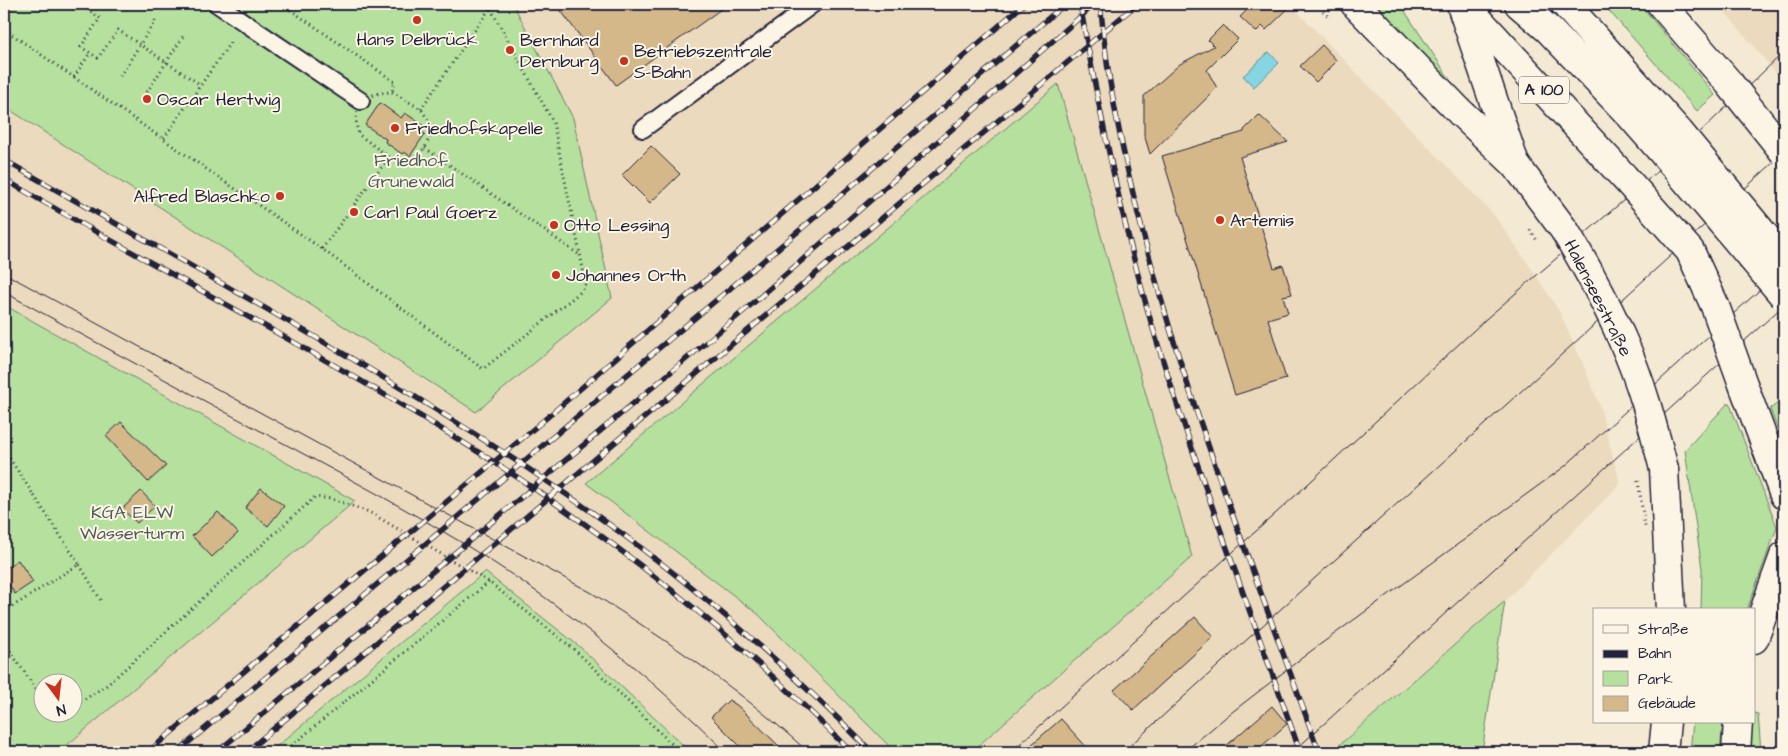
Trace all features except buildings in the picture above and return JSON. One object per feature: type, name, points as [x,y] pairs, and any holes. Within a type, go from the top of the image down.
[{"type":"main road","name":"Halenseestraße","points":[[1355,4],[1447,99],[1515,164],[1565,231],[1591,275],[1623,340],[1651,420],[1664,469],[1671,608]]},
{"type":"main road","points":[[1462,4],[1515,164]]},
{"type":"main road","name":"A 100","points":[[1462,4],[1624,177],[1690,251],[1715,306],[1784,495]]},
{"type":"main road","name":"A 100","points":[[1518,4],[1549,30],[1630,115],[1668,140],[1784,259]]},
{"type":"main road","name":"A 100","points":[[1565,4],[1784,296]]},
{"type":"main road","points":[[1662,4],[1784,152]]},
{"type":"main road","points":[[1756,633],[1784,556]]},
{"type":"main road","points":[[1664,752],[1666,724]]},
{"type":"main road","points":[[1736,752],[1738,724]]},
{"type":"lane","points":[[218,4],[361,101]]},
{"type":"lane","points":[[643,129],[813,4]]},
{"type":"path","points":[[78,4],[100,18],[81,47],[98,58],[118,30],[201,86]]},
{"type":"path","points":[[282,4],[395,82],[392,92]]},
{"type":"path","points":[[4,29],[322,249],[483,369],[583,290],[586,283],[553,122],[489,6],[421,109],[433,128],[425,148],[408,162],[390,156],[322,249]]},
{"type":"path","points":[[120,76],[157,18]]},
{"type":"path","points":[[164,138],[245,22]]},
{"type":"path","points":[[147,92],[184,35]]},
{"type":"path","points":[[74,77],[90,53]]},
{"type":"path","points":[[425,148],[581,256]]},
{"type":"path","points":[[1530,230],[1543,248]]},
{"type":"path","points":[[4,450],[80,564],[102,602]]},
{"type":"path","points":[[1636,474],[1645,528]]},
{"type":"path","points":[[82,701],[107,685],[315,497],[332,499],[369,512],[489,582],[575,650],[680,752]]},
{"type":"path","points":[[4,612],[80,564]]},
{"type":"path","points":[[284,752],[489,582]]},
{"type":"path","points":[[4,642],[32,683]]},
{"type":"path","points":[[4,655],[10,651]]},
{"type":"path","points":[[538,752],[547,745]]},
{"type":"shaded area","points":[[513,4],[1290,4],[1494,215],[1533,271],[1559,311],[1586,371],[1600,407],[1620,484],[1505,601],[1338,745],[1340,752],[971,752],[1192,557],[1058,85],[586,483],[758,614],[895,752],[690,752],[580,647],[485,572],[270,752],[59,752],[355,501],[4,305],[4,106],[476,411],[573,118]]},
{"type":"shaded area","points":[[1718,4],[1784,4],[1784,83],[1762,56]]},
{"type":"green space","name":"Friedhof Grunewald","points":[[4,4],[513,4],[573,118],[612,298],[476,412],[4,106]]},
{"type":"green space","points":[[1370,4],[1400,4],[1449,78],[1445,80]]},
{"type":"green space","points":[[1603,4],[1640,4],[1715,95],[1697,111]]},
{"type":"green space","points":[[1058,84],[1192,557],[971,752],[895,752],[758,614],[586,483]]},
{"type":"green space","name":"KGA ELW Wasserturm","points":[[4,305],[355,501],[59,752],[4,752]]},
{"type":"green space","points":[[1729,402],[1777,527],[1748,608],[1701,608],[1702,569],[1685,450]]},
{"type":"green space","points":[[1778,403],[1784,408],[1784,447],[1770,409]]},
{"type":"green space","points":[[485,572],[580,647],[690,752],[270,752]]},
{"type":"green space","points":[[1505,601],[1482,752],[1340,752],[1338,746]]},
{"type":"green space","points":[[1756,714],[1758,714],[1761,752],[1749,752],[1753,724],[1756,724]]},
{"type":"green space","points":[[1693,724],[1723,724],[1720,752],[1690,752]]},
{"type":"water","points":[[1269,52],[1279,63],[1254,87],[1243,76]]},
{"type":"tram line","points":[[1011,752],[1295,496],[1487,318],[1674,157],[1784,52]]},
{"type":"tram line","points":[[1123,752],[1784,153]]},
{"type":"tram line","points":[[1184,752],[1307,654],[1564,467],[1784,268]]},
{"type":"tram line","points":[[4,273],[592,593],[704,668],[757,708],[808,752]]},
{"type":"tram line","points":[[4,292],[373,492],[489,560],[545,597],[626,660],[726,752]]},
{"type":"tram line","points":[[1293,752],[1784,305]]},
{"type":"railway","points":[[148,752],[550,415],[1024,4]]},
{"type":"railway","points":[[177,752],[807,224],[1065,4]]},
{"type":"railway","points":[[1080,4],[1111,164],[1151,322],[1204,484],[1300,752]]},
{"type":"railway","points":[[217,752],[752,304],[1095,4]]},
{"type":"railway","points":[[1100,4],[1112,93],[1129,177],[1150,261],[1175,344],[1230,509],[1319,752]]},
{"type":"railway","points":[[246,752],[1137,4]]},
{"type":"railway","points":[[4,160],[383,377],[458,423],[603,520],[639,546],[742,630],[872,752]]},
{"type":"railway","points":[[4,179],[327,361],[455,437],[517,477],[606,539],[691,606],[773,677],[851,752]]},
{"type":"place","name":"Hans Delbrück","points":[[417,20]]},
{"type":"place","name":"Bernhard Dernburg","points":[[510,50]]},
{"type":"place","name":"Betriebszentrale S-Bahn","points":[[624,61]]},
{"type":"place","name":"Oscar Hertwig","points":[[147,99]]},
{"type":"place","name":"Friedhofskapelle","points":[[395,128]]},
{"type":"place","name":"Alfred Blaschko","points":[[280,196]]},
{"type":"place","name":"Carl Paul Goerz","points":[[354,212]]},
{"type":"place","name":"Artemis","points":[[1220,220]]},
{"type":"place","name":"Otto Lessing","points":[[554,225]]},
{"type":"place","name":"Johannes Orth","points":[[556,275]]}]
